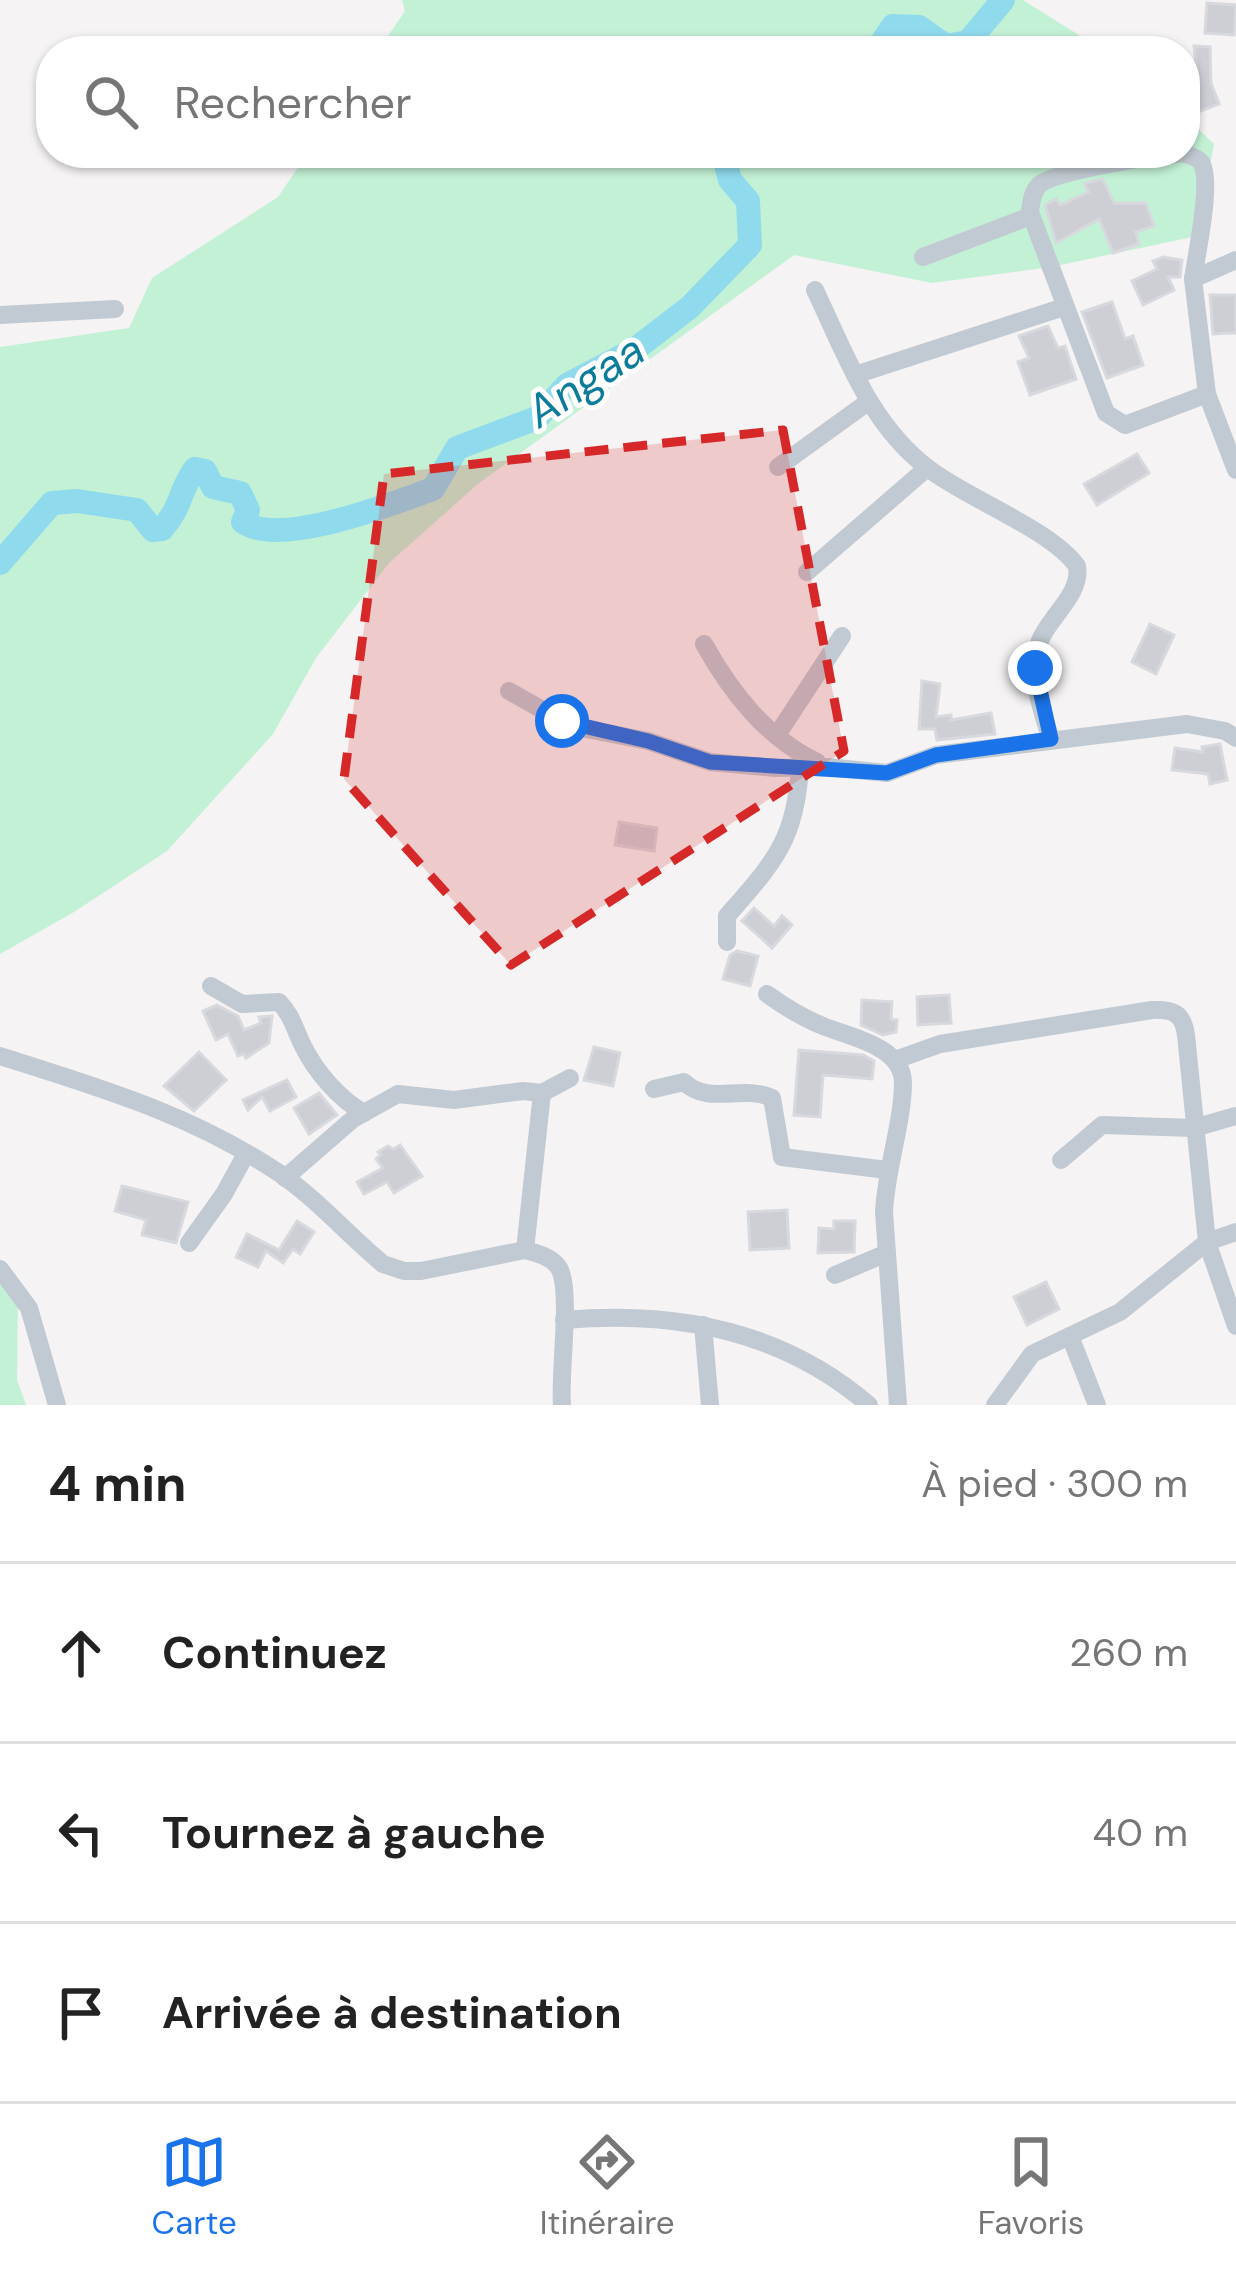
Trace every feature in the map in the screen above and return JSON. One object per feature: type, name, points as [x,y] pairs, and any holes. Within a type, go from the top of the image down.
[{"type":"street","points":[[1200,162],[1206,186],[1193,279],[1207,394],[1236,470]]},
{"type":"street","points":[[1104,168],[1040,184],[1034,192],[1031,216],[1100,406],[1114,422],[1125,425],[1207,394]]},
{"type":"street","points":[[922,256],[1031,216]]},
{"type":"street","points":[[1193,279],[1236,260]]},
{"type":"street","points":[[815,290],[874,414],[927,468],[1039,536],[1077,566],[1077,584],[1037,648],[1037,688],[1051,739]]},
{"type":"street","points":[[855,375],[1064,307]]},
{"type":"street","points":[[0,315],[115,309]]},
{"type":"street","points":[[778,466],[868,402]]},
{"type":"street","points":[[807,572],[927,468]]},
{"type":"street","points":[[776,735],[842,636]]},
{"type":"street","points":[[704,644],[726,682],[776,735],[826,766]]},
{"type":"street","points":[[509,691],[571,726],[648,741],[710,762],[775,769],[826,766],[887,773],[936,755],[1187,724],[1236,737]]},
{"type":"street","points":[[727,942],[727,916],[771,867],[788,837],[800,766]]},
{"type":"street","points":[[211,986],[242,1004],[279,1002],[313,1064],[342,1099],[364,1113]]},
{"type":"street","points":[[766,994],[790,1011],[877,1047],[895,1060],[903,1078],[887,1170],[886,1253],[898,1405]]},
{"type":"street","points":[[895,1060],[940,1044],[1152,1010],[1175,1011],[1184,1020],[1207,1242],[1236,1326]]},
{"type":"street","points":[[0,1056],[139,1099],[191,1121],[285,1178],[382,1264],[404,1271],[525,1250],[542,1255],[560,1269],[562,1405]]},
{"type":"street","points":[[285,1178],[364,1113],[398,1094],[454,1100],[523,1090],[542,1093],[570,1078]]},
{"type":"street","points":[[654,1089],[684,1082],[698,1094],[721,1095],[737,1089],[764,1094],[772,1098],[776,1111],[782,1157],[887,1170]]},
{"type":"street","points":[[525,1250],[542,1093]]},
{"type":"street","points":[[1061,1160],[1102,1125],[1194,1128],[1236,1116]]},
{"type":"street","points":[[189,1243],[246,1154]]},
{"type":"street","points":[[995,1405],[1031,1354],[1120,1312],[1207,1242],[1236,1232]]},
{"type":"street","points":[[835,1275],[886,1253]]},
{"type":"street","points":[[0,1269],[29,1308],[57,1405]]},
{"type":"street","points":[[563,1320],[608,1316],[703,1325],[756,1336],[848,1386],[868,1405]]},
{"type":"street","points":[[703,1325],[710,1405]]},
{"type":"street","points":[[1070,1336],[1097,1405]]},
{"type":"highlighted area","points":[[783,430],[844,751],[511,965],[344,779],[384,474]]},
{"type":"green space","points":[[402,0],[1023,0],[1080,36],[388,36],[405,11]]},
{"type":"green space","points":[[1200,130],[1214,144],[1197,236],[1051,267],[932,283],[794,255],[479,483],[389,563],[316,658],[273,734],[167,851],[0,954],[0,347],[129,328],[152,278],[278,197],[298,168],[1200,168]]},
{"type":"green space","points":[[0,1269],[18,1289],[17,1380],[26,1405],[0,1405]]},
{"type":"building","points":[[1207,3],[1236,5],[1234,35],[1205,33]]},
{"type":"building","points":[[1200,46],[1210,47],[1211,83],[1219,104],[1200,111]]},
{"type":"building","points":[[1103,179],[1114,203],[1146,203],[1154,226],[1136,232],[1139,244],[1113,253],[1099,219],[1056,243],[1045,205],[1056,199],[1060,205],[1088,192],[1084,183]]},
{"type":"building","points":[[1163,257],[1182,260],[1180,277],[1168,277],[1174,290],[1143,305],[1132,281],[1157,269],[1153,261]]},
{"type":"building","points":[[1210,295],[1236,295],[1236,333],[1213,334]]},
{"type":"building","points":[[1112,302],[1125,339],[1133,336],[1143,365],[1107,378],[1082,312]]},
{"type":"building","points":[[1048,326],[1058,348],[1065,346],[1076,379],[1030,395],[1018,362],[1029,358],[1019,336]]},
{"type":"building","points":[[1137,454],[1149,473],[1097,505],[1084,484]]},
{"type":"building","points":[[1150,624],[1174,635],[1156,674],[1132,662]]},
{"type":"building","points":[[922,681],[940,684],[936,717],[951,715],[951,720],[991,713],[995,734],[937,740],[935,729],[919,729]]},
{"type":"building","points":[[1220,744],[1227,780],[1210,784],[1208,774],[1172,770],[1175,748],[1203,752],[1202,747]]},
{"type":"building","points":[[619,822],[657,828],[654,851],[615,845]]},
{"type":"building","points":[[754,908],[774,926],[782,916],[792,925],[772,948],[742,921]]},
{"type":"building","points":[[737,951],[758,956],[750,986],[723,979],[730,955]]},
{"type":"building","points":[[949,995],[951,1023],[918,1025],[917,997]]},
{"type":"building","points":[[862,1000],[892,1002],[896,1032],[883,1035],[861,1025]]},
{"type":"building","points":[[217,1005],[238,1016],[244,1030],[261,1023],[259,1017],[272,1016],[269,1043],[246,1058],[238,1056],[228,1034],[216,1040],[203,1011]]},
{"type":"building","points":[[594,1047],[620,1053],[613,1086],[584,1080]]},
{"type":"building","points":[[799,1050],[863,1055],[874,1061],[872,1079],[823,1075],[820,1117],[794,1115]]},
{"type":"building","points":[[199,1052],[226,1080],[194,1111],[164,1086]]},
{"type":"building","points":[[287,1080],[296,1097],[270,1111],[262,1097],[248,1110],[243,1100]]},
{"type":"building","points":[[319,1093],[337,1115],[309,1134],[294,1108]]},
{"type":"building","points":[[400,1145],[422,1176],[394,1193],[387,1182],[364,1194],[357,1182],[383,1168],[376,1159],[381,1155],[378,1152]]},
{"type":"building","points":[[122,1186],[188,1202],[176,1243],[142,1235],[146,1220],[115,1211]]},
{"type":"building","points":[[787,1210],[789,1248],[750,1250],[748,1212]]},
{"type":"building","points":[[297,1221],[314,1232],[300,1254],[293,1249],[283,1263],[266,1251],[258,1267],[236,1257],[247,1234],[279,1250]]},
{"type":"building","points":[[834,1221],[855,1221],[854,1252],[818,1253],[819,1228],[834,1229]]},
{"type":"building","points":[[1046,1282],[1059,1309],[1027,1325],[1014,1297]]},
{"type":"waterway","name":"Angaa","points":[[973,36],[1003,0]]},
{"type":"waterway","name":"Angaa","points":[[886,36],[893,26],[919,27],[932,36]]},
{"type":"waterway","name":"Angaa","points":[[0,563],[52,503],[77,501],[137,510],[153,530],[162,529],[195,469],[205,471],[213,487],[240,493],[248,510],[243,522],[260,529],[336,521],[433,489],[457,448],[537,418],[567,385],[634,350],[690,307],[750,245],[748,201],[730,180],[727,168]]},
{"type":"route","points":[[562,721],[648,741],[710,762],[887,773],[936,755],[1051,739],[1035,668]]}]
